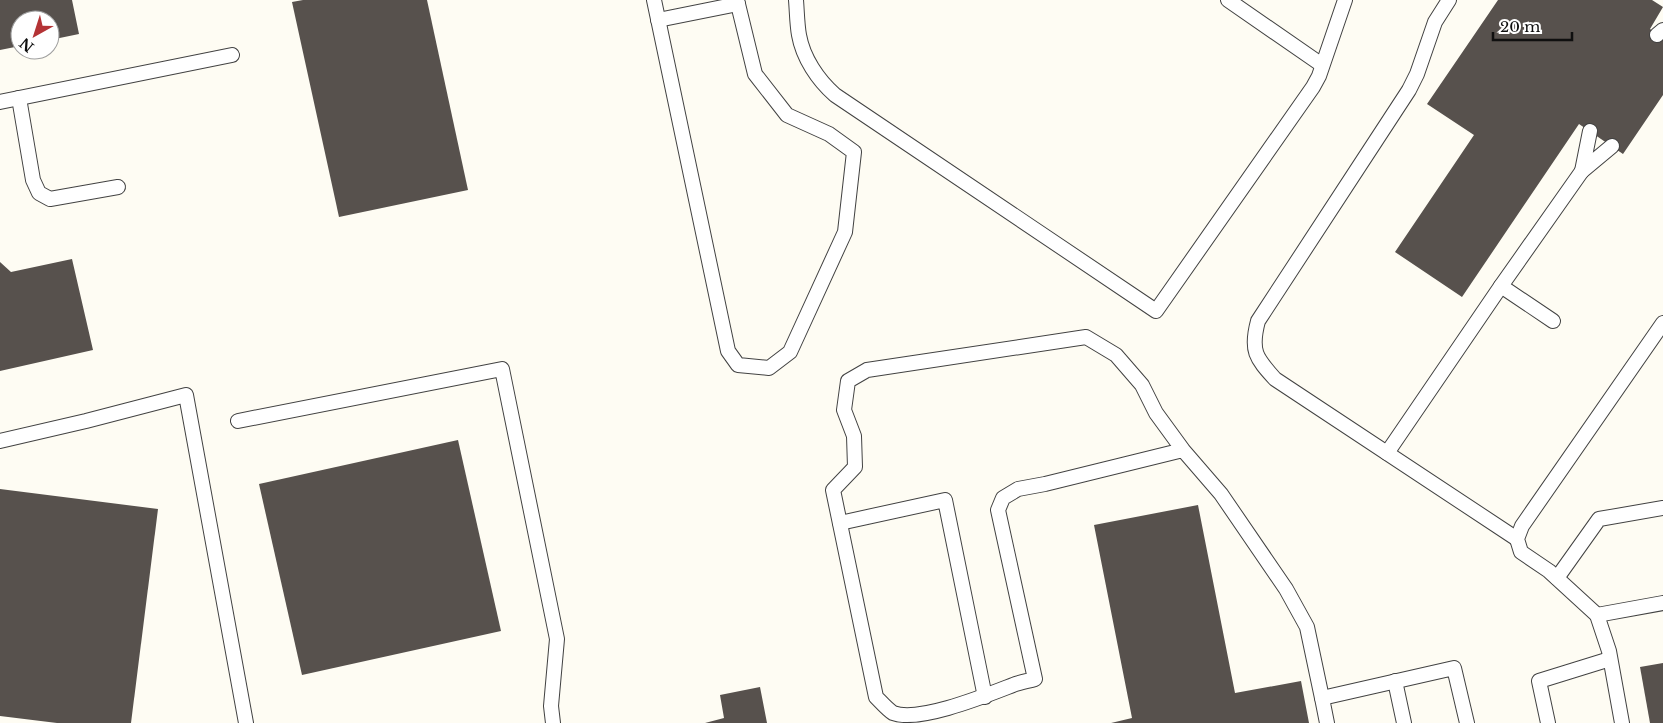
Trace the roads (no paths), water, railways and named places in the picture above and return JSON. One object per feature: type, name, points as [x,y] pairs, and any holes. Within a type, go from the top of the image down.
[{"type":"lane","points":[[654,0],[658,20],[728,351],[738,365],[770,368],[790,352],[845,232],[854,152],[829,134],[787,115],[755,74],[738,2],[658,20]]},
{"type":"lane","points":[[796,0],[799,36],[810,65],[824,85],[835,95],[1156,311],[1319,76],[1345,0]]},
{"type":"lane","points":[[1228,0],[1322,65]]},
{"type":"lane","points":[[1449,0],[1435,22],[1418,74],[1409,90],[1258,321],[1255,334],[1255,352],[1258,360],[1275,379],[1517,539]]},
{"type":"lane","points":[[0,102],[232,55]]},
{"type":"lane","points":[[19,98],[33,180],[39,193],[50,199],[118,187]]},
{"type":"lane","points":[[1582,171],[1590,131]]},
{"type":"lane","points":[[1387,453],[1500,286],[1582,171],[1612,146]]},
{"type":"lane","points":[[1500,286],[1553,321]]},
{"type":"lane","points":[[1622,723],[1610,659],[1598,614],[1557,578],[1521,552],[1517,539],[1522,526],[1663,322]]},
{"type":"lane","points":[[1183,450],[1018,489],[1003,498],[998,510],[1035,679],[1015,684],[940,713],[918,718],[894,714],[876,697],[833,490],[855,467],[854,436],[844,410],[848,381],[867,370],[1086,337],[1116,355],[1142,385],[1156,413],[1183,450],[1221,494],[1290,596],[1307,626],[1327,723]]},
{"type":"lane","points":[[238,422],[502,369],[557,639],[551,706],[554,723]]},
{"type":"lane","points":[[0,441],[186,395],[246,723]]},
{"type":"lane","points":[[840,523],[945,500],[985,697]]},
{"type":"lane","points":[[1557,578],[1598,519],[1663,508]]},
{"type":"lane","points":[[1598,614],[1663,603]]},
{"type":"lane","points":[[1548,723],[1539,681],[1610,659]]},
{"type":"lane","points":[[1322,698],[1454,668],[1467,723]]},
{"type":"lane","points":[[1395,681],[1404,723]]}]
